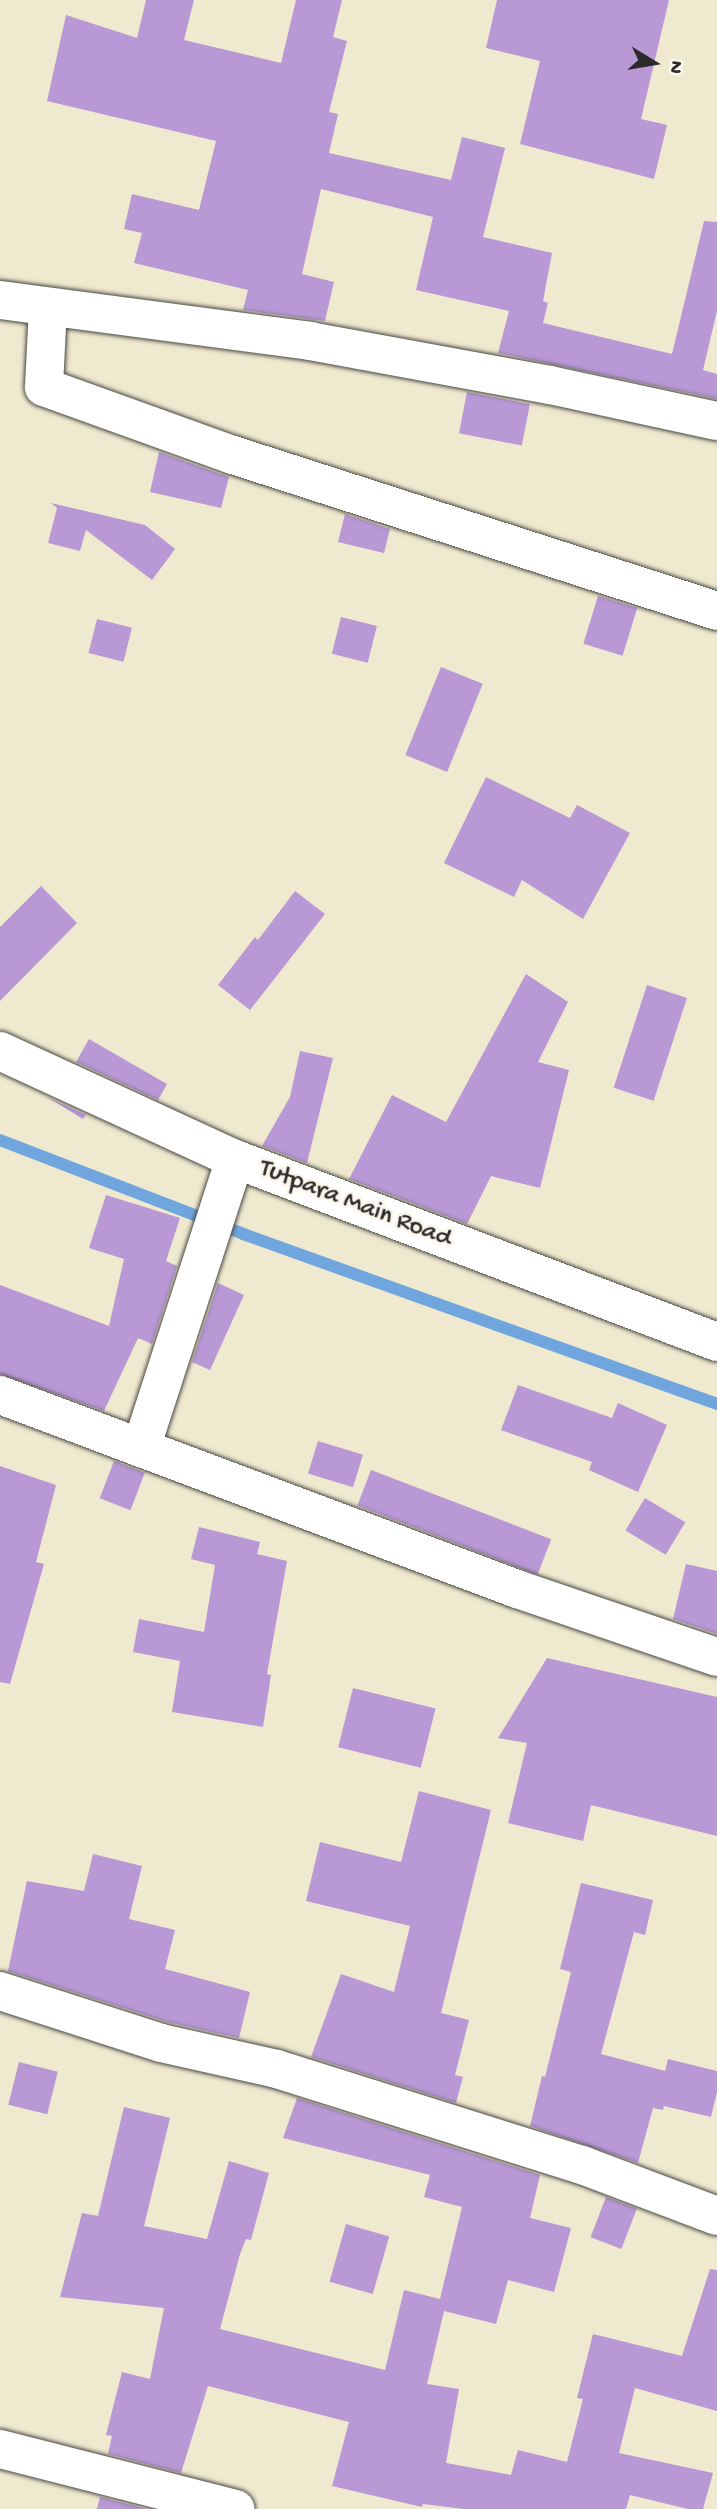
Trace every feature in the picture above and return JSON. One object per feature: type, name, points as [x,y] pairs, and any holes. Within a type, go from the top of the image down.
[{"type":"street","points":[[0,300],[310,341],[550,385],[717,421]]},
{"type":"street","points":[[48,307],[44,387],[233,456],[717,611]]},
{"type":"street","name":"Tutpara Main Road","points":[[0,1051],[235,1159],[717,1342]]},
{"type":"street","points":[[141,1448],[235,1159]]},
{"type":"street","points":[[0,1395],[517,1589],[717,1657]]},
{"type":"street","points":[[0,1991],[161,2043],[277,2069],[582,2165],[717,2216]]},
{"type":"street","points":[[0,2449],[45,2463],[235,2509]]},
{"type":"building","points":[[146,0],[194,0],[184,40],[281,63],[296,0],[342,0],[333,37],[347,41],[329,112],[338,114],[329,153],[451,180],[462,137],[505,148],[483,237],[552,253],[543,301],[548,303],[543,323],[672,354],[704,221],[717,222],[717,311],[703,370],[717,374],[717,399],[498,353],[509,311],[416,290],[433,217],[321,189],[302,274],[334,282],[325,321],[243,310],[248,290],[134,263],[142,233],[124,229],[132,194],[199,210],[216,141],[47,101],[66,15],[137,38]]},
{"type":"building","points":[[497,0],[669,0],[641,119],[667,125],[654,179],[520,144],[540,61],[486,48]]},
{"type":"building","points":[[467,392],[530,404],[522,445],[459,433]]},
{"type":"building","points":[[159,452],[229,477],[221,508],[150,492]]},
{"type":"building","points":[[51,503],[145,525],[175,549],[152,580],[86,530],[80,551],[48,543],[57,508]]},
{"type":"building","points":[[345,514],[390,529],[384,553],[338,542]]},
{"type":"building","points":[[598,596],[637,608],[623,656],[583,644]]},
{"type":"building","points":[[341,617],[377,626],[368,663],[332,654]]},
{"type":"building","points":[[97,619],[132,628],[123,662],[89,653]]},
{"type":"building","points":[[441,667],[483,684],[447,772],[405,755]]},
{"type":"building","points":[[486,777],[570,818],[577,805],[630,833],[583,919],[522,880],[514,897],[444,863]]},
{"type":"building","points":[[41,886],[77,923],[0,1001],[0,927]]},
{"type":"building","points":[[295,891],[325,914],[250,1010],[218,985],[255,937],[258,940]]},
{"type":"building","points":[[526,974],[568,1002],[538,1062],[569,1070],[540,1188],[491,1176],[467,1224],[349,1179],[392,1095],[446,1122]]},
{"type":"building","points":[[647,985],[687,998],[654,1101],[614,1088]]},
{"type":"building","points":[[89,1039],[167,1084],[158,1100],[76,1062]]},
{"type":"building","points":[[300,1051],[333,1058],[307,1163],[262,1146],[290,1097]]},
{"type":"building","points":[[47,1097],[86,1115],[83,1119]]},
{"type":"building","points":[[106,1195],[180,1218],[166,1261],[177,1266],[152,1344],[138,1338],[104,1411],[0,1374],[0,1285],[109,1326],[124,1259],[89,1248]]},
{"type":"building","points":[[218,1283],[244,1295],[210,1370],[192,1362]]},
{"type":"building","points":[[518,1385],[612,1418],[618,1403],[667,1425],[638,1492],[589,1470],[592,1462],[501,1430]]},
{"type":"building","points":[[318,1441],[363,1455],[353,1487],[308,1474]]},
{"type":"building","points":[[114,1461],[145,1473],[130,1510],[100,1498]]},
{"type":"building","points":[[0,1466],[56,1485],[36,1562],[44,1564],[10,1684],[0,1682]]},
{"type":"building","points":[[371,1470],[551,1539],[538,1575],[357,1505]]},
{"type":"building","points":[[645,1498],[685,1522],[666,1555],[625,1531]]},
{"type":"building","points":[[199,1527],[260,1542],[257,1554],[287,1561],[267,1674],[271,1675],[263,1727],[172,1712],[180,1661],[133,1652],[139,1619],[204,1632],[215,1565],[191,1559]]},
{"type":"building","points":[[686,1564],[717,1571],[717,1634],[673,1619]]},
{"type":"building","points":[[547,1658],[717,1697],[717,1836],[591,1805],[583,1841],[508,1823],[527,1743],[498,1738]]},
{"type":"building","points":[[353,1688],[435,1709],[421,1768],[338,1747]]},
{"type":"building","points":[[419,1791],[491,1810],[441,2013],[469,2020],[455,2075],[463,2077],[456,2103],[311,2057],[341,1974],[394,1992],[410,1926],[306,1901],[320,1842],[401,1862]]},
{"type":"building","points":[[93,1854],[142,1866],[129,1919],[175,1930],[165,1969],[250,1992],[239,2038],[167,2022],[8,1971],[27,1881],[84,1891]]},
{"type":"building","points":[[581,1883],[653,1900],[645,1935],[634,1932],[601,2054],[665,2071],[668,2059],[717,2071],[717,2092],[711,2117],[664,2106],[663,2110],[653,2108],[638,2163],[530,2126],[571,1972],[560,1969]]},
{"type":"building","points":[[19,2062],[58,2072],[47,2114],[8,2105]]},
{"type":"building","points":[[297,2098],[540,2175],[530,2218],[571,2228],[554,2292],[508,2280],[496,2324],[444,2311],[427,2384],[459,2389],[446,2463],[511,2475],[518,2450],[567,2462],[583,2399],[577,2398],[593,2334],[682,2356],[710,2269],[717,2270],[717,2411],[635,2388],[619,2453],[713,2473],[703,2509],[688,2509],[630,2495],[626,2509],[464,2509],[423,2504],[422,2507],[332,2486],[349,2422],[208,2386],[181,2473],[108,2454],[112,2436],[106,2435],[122,2372],[150,2379],[164,2308],[60,2297],[82,2213],[98,2216],[124,2107],[170,2118],[144,2226],[207,2239],[229,2161],[269,2173],[251,2240],[246,2239],[240,2254],[220,2329],[385,2370],[404,2290],[440,2299],[462,2207],[424,2197],[430,2175],[283,2138]]},
{"type":"building","points":[[606,2197],[637,2209],[621,2249],[591,2237]]},
{"type":"building","points":[[346,2224],[389,2236],[373,2294],[329,2282]]},
{"type":"building","points":[[100,2497],[147,2509],[97,2509]]},
{"type":"waterway","points":[[0,1140],[243,1234],[717,1404]]}]
